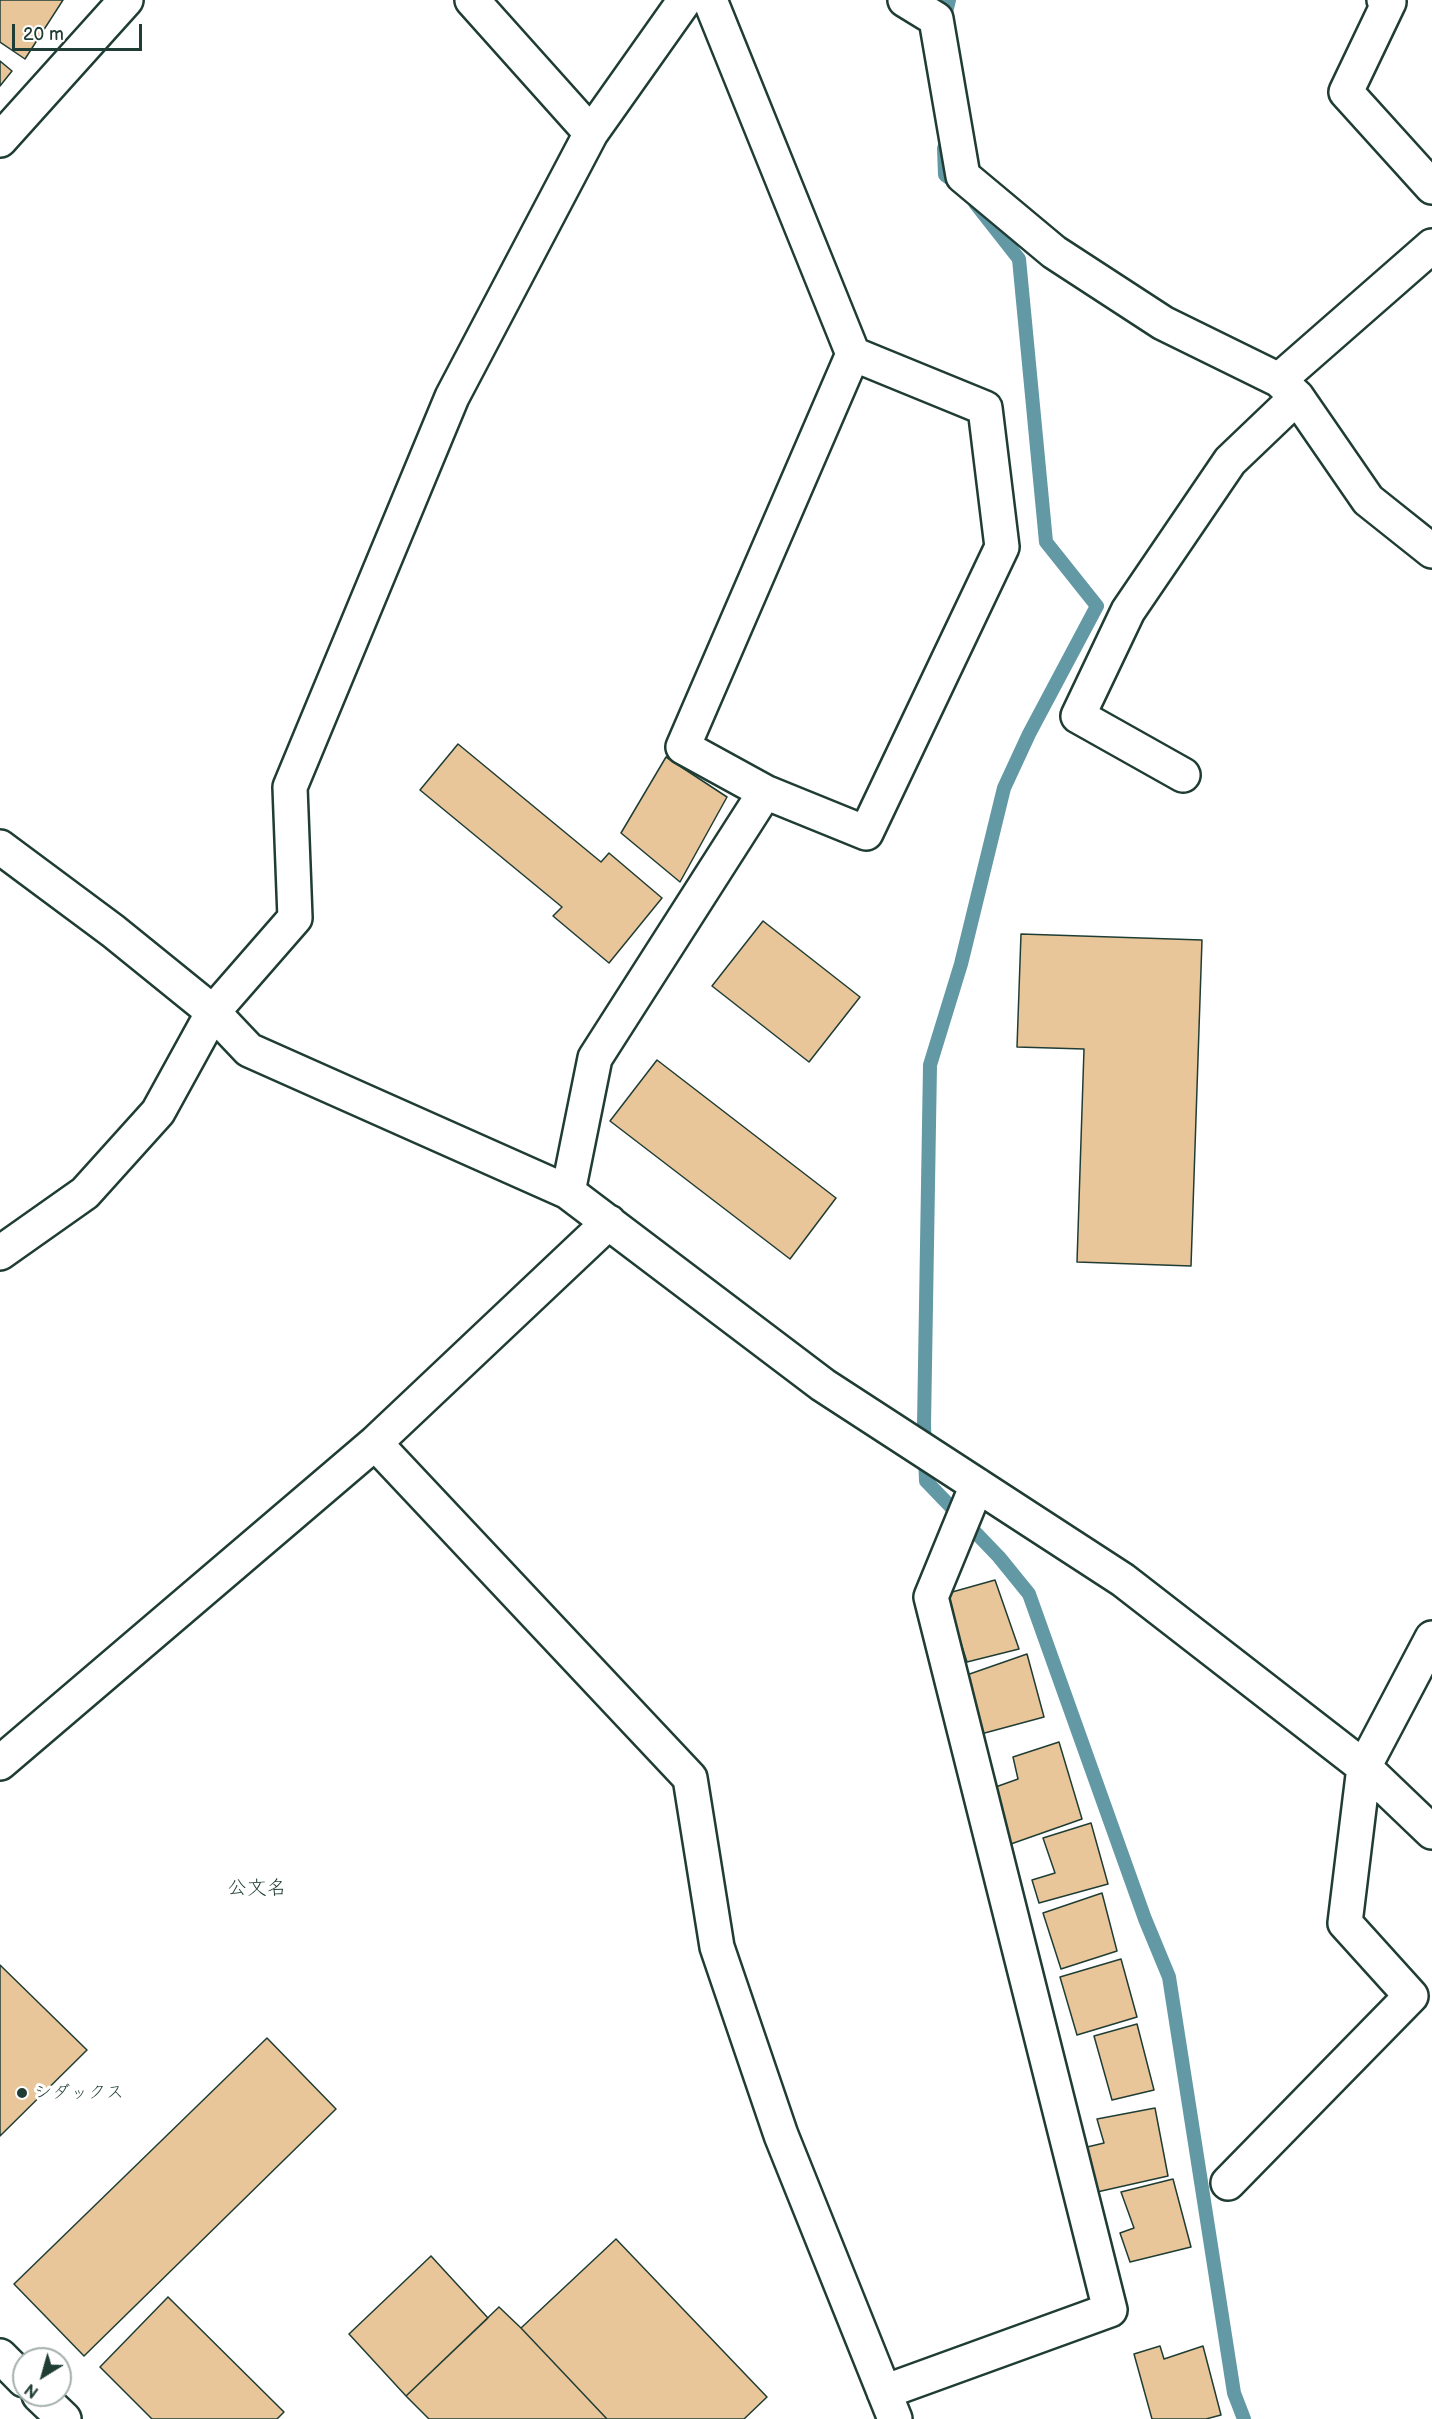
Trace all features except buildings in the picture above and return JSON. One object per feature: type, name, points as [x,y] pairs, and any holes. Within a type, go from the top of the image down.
[{"type":"street","points":[[0,140],[126,0]]},
{"type":"street","points":[[472,0],[591,134]]},
{"type":"street","points":[[0,1254],[85,1193],[158,1112],[213,1012],[295,918],[290,788],[452,397],[591,134],[685,0]]},
{"type":"street","points":[[710,0],[853,354],[683,747],[765,792],[866,833],[1002,547],[985,408],[853,354]]},
{"type":"street","points":[[905,0],[936,19],[963,176],[1054,252],[1163,323],[1288,388],[1368,500],[1432,551]]},
{"type":"street","points":[[1384,0],[1389,2],[1346,92],[1432,187]]},
{"type":"street","points":[[1183,775],[1078,716],[1128,611],[1230,462],[1288,388],[1432,246]]},
{"type":"street","points":[[568,1192],[595,1058],[765,792]]},
{"type":"street","points":[[0,848],[113,931],[213,1012],[249,1050],[568,1192],[823,1385],[1123,1580],[1364,1767],[1432,1832]]},
{"type":"street","points":[[0,1763],[375,1443],[609,1222]]},
{"type":"street","points":[[375,1443],[690,1778],[717,1947],[782,2135],[889,2406],[1110,2310],[931,1597],[977,1485]]},
{"type":"street","points":[[1228,2183],[1411,1996],[1345,1923],[1364,1767],[1432,1638]]},
{"type":"street","points":[[0,2356],[12,2368]]},
{"type":"street","points":[[51,2407],[63,2419]]},
{"type":"waterway","points":[[943,24],[949,0]]},
{"type":"waterway","points":[[944,148],[945,175],[961,186]]},
{"type":"waterway","points":[[975,203],[1019,259],[1046,542],[1097,606],[1029,734],[1004,788],[961,964],[930,1065],[924,1425],[926,1481],[999,1557],[1029,1594],[1145,1919],[1169,1977],[1234,2393],[1244,2419]]},
{"type":"place","name":"シダックス","points":[[22,2093]]},
{"type":"district","name":"公文名","points":[[257,1889]]}]
